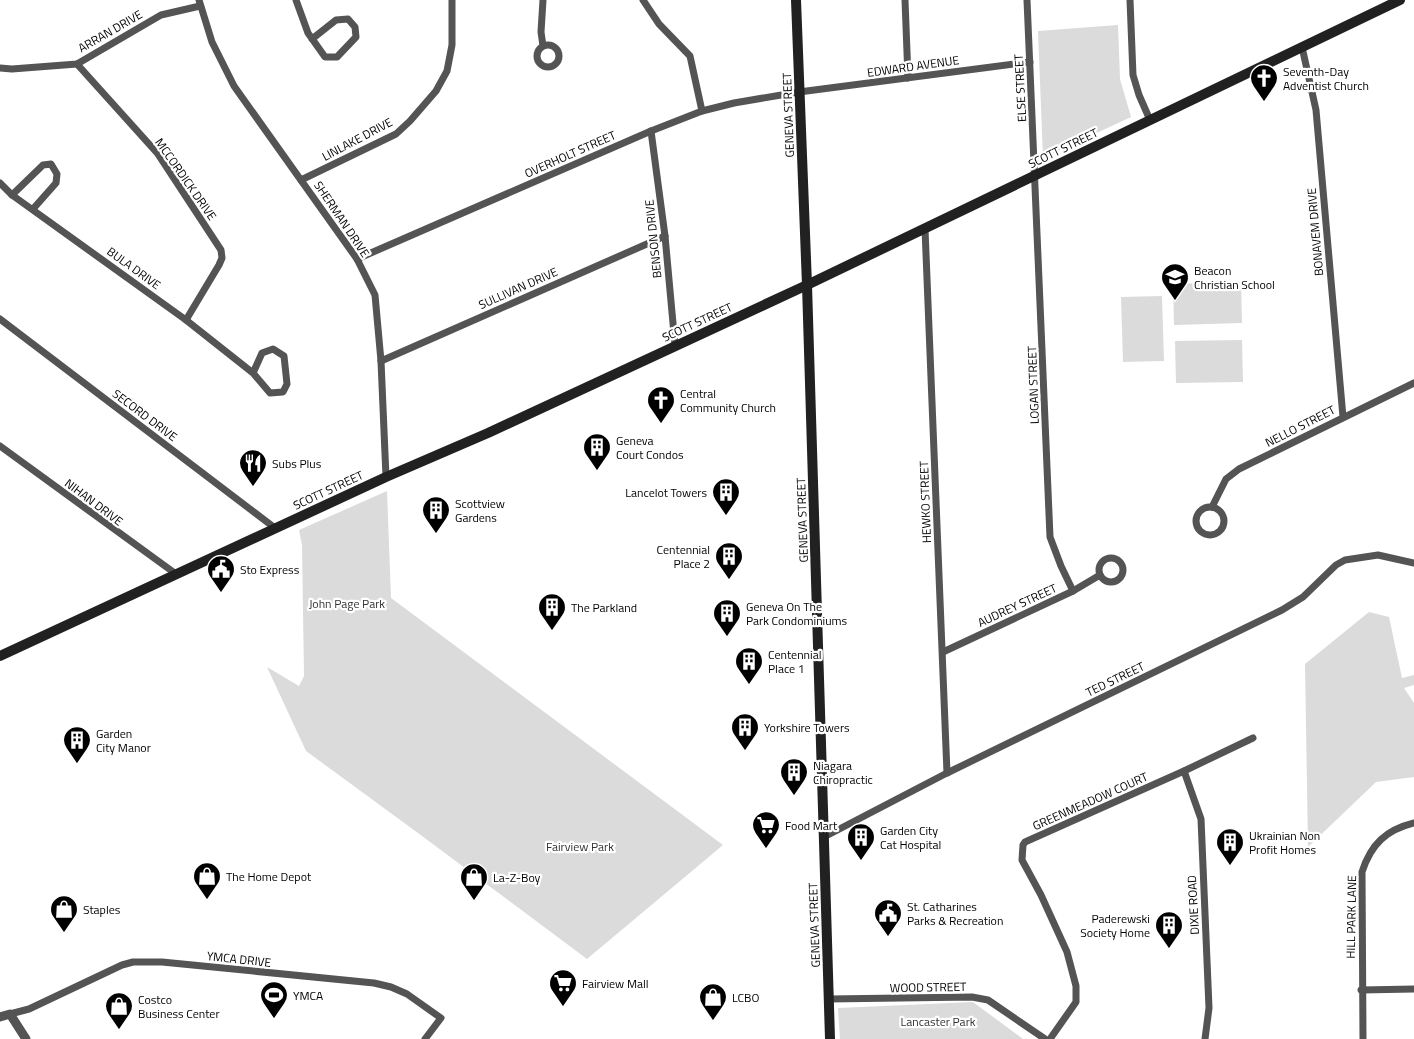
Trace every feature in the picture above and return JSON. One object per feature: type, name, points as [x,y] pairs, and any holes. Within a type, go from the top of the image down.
[{"type":"main road","name":"GENEVA STREET","points":[[796,0],[807,285],[830,1039]]},
{"type":"main road","name":"SCOTT STREET","points":[[0,656],[386,476],[497,428],[807,285],[1400,0]]},
{"type":"street","points":[[296,0],[308,33],[312,39],[326,57],[337,57],[356,37],[355,27],[348,19],[336,20],[312,39]]},
{"type":"street","name":"LINLAKE DRIVE","points":[[302,180],[396,134],[436,91],[446,71],[452,45],[452,0]]},
{"type":"street","points":[[543,0],[541,32],[543,46]]},
{"type":"street","points":[[643,0],[659,24],[690,56],[702,111]]},
{"type":"street","points":[[905,0],[908,78]]},
{"type":"street","name":"ELSE STREET","points":[[1027,0],[1036,175]]},
{"type":"street","points":[[1130,0],[1133,75],[1150,120]]},
{"type":"street","name":"SHERMAN DRIVE","points":[[200,3],[212,42],[234,86],[357,259],[375,295],[381,361],[386,476]]},
{"type":"street","name":"ARRAN DRIVE","points":[[0,68],[12,69],[77,64],[161,15],[200,3]]},
{"type":"street","name":"BONAVEM DRIVE","points":[[1302,47],[1316,110],[1343,417]]},
{"type":"street","name":"EDWARD AVENUE","points":[[799,92],[1030,62]]},
{"type":"street","name":"MCCORDICK DRIVE","points":[[77,64],[158,154],[221,250],[222,258],[219,264],[186,320]]},
{"type":"street","name":"OVERHOLT STREET","points":[[357,259],[651,131],[702,111],[734,103],[799,92]]},
{"type":"street","name":"BENSON DRIVE","points":[[651,131],[665,236],[675,345]]},
{"type":"street","points":[[12,195],[43,165],[51,164],[56,174],[56,183],[33,209]]},
{"type":"street","name":"LOGAN STREET","points":[[1036,175],[1050,537],[1073,591]]},
{"type":"street","name":"BULA DRIVE","points":[[0,183],[12,195],[186,320],[252,373],[270,393],[283,392],[287,384],[284,356],[273,349],[262,352],[252,373]]},
{"type":"street","name":"HEWKO STREET","points":[[925,229],[947,773]]},
{"type":"street","name":"SULLIVAN DRIVE","points":[[381,361],[665,236]]},
{"type":"street","name":"SECORD DRIVE","points":[[0,319],[276,528]]},
{"type":"street","name":"NELLO STREET","points":[[1212,507],[1226,479],[1239,469],[1414,383]]},
{"type":"street","name":"NIHAN DRIVE","points":[[0,446],[176,574]]},
{"type":"street","points":[[1212,507],[1220,511],[1224,524],[1220,532],[1207,535],[1196,526],[1196,516],[1203,509],[1212,507]]},
{"type":"street","name":"TED STREET","points":[[824,836],[947,773],[1282,610],[1303,597],[1336,565],[1345,560],[1378,555],[1414,563]]},
{"type":"street","name":"AUDREY STREET","points":[[943,652],[1073,591],[1100,575]]},
{"type":"street","name":"GREENMEADOW COURT","points":[[1050,1039],[1076,1002],[1076,986],[1067,952],[1041,895],[1022,860],[1025,842],[1184,772],[1252,738]]},
{"type":"street","name":"DIXIE ROAD","points":[[1184,772],[1201,819],[1209,1008],[1205,1039]]},
{"type":"street","name":"HILL PARK LANE","points":[[1363,1039],[1362,872],[1367,857],[1374,846],[1398,827],[1414,823]]},
{"type":"street","name":"YMCA DRIVE","points":[[10,1014],[29,1008],[122,965],[133,962],[162,962],[348,980],[391,987],[407,994],[442,1018],[425,1039]]},
{"type":"street","points":[[1362,990],[1414,989]]},
{"type":"street","name":"WOOD STREET","points":[[829,999],[972,997],[988,1000],[1044,1039]]},
{"type":"street","points":[[0,1017],[10,1014],[26,1039]]},
{"type":"green space","points":[[1118,25],[1120,79],[1131,117],[1043,158],[1038,31]]},
{"type":"green space","points":[[1241,282],[1242,323],[1174,325],[1173,284]]},
{"type":"green space","points":[[1162,296],[1164,361],[1123,362],[1121,297]]},
{"type":"green space","points":[[1242,340],[1243,382],[1176,383],[1175,341]]},
{"type":"green space","name":"Fairview Park","points":[[387,491],[391,598],[723,845],[587,959],[306,751],[267,667],[299,686],[304,676],[302,545],[299,530]]},
{"type":"green space","points":[[1369,612],[1389,617],[1402,678],[1414,675],[1414,685],[1404,688],[1414,703],[1414,777],[1376,782],[1308,847],[1305,664]]},
{"type":"green space","name":"Lancaster Park","points":[[973,1002],[1023,1039],[840,1039],[838,1008]]},
{"type":"place","name":"Seventh-Day Adventist Church","points":[[1264,102]]},
{"type":"place","name":"Beacon Christian School","points":[[1175,301]]},
{"type":"place","name":"Central Community Church","points":[[661,424]]},
{"type":"place","name":"Geneva Court Condos","points":[[597,471]]},
{"type":"place","name":"Subs Plus","points":[[253,487]]},
{"type":"place","name":"Lancelot Towers","points":[[726,516]]},
{"type":"place","name":"Scottview Gardens","points":[[436,534]]},
{"type":"place","name":"Centennial Place 2","points":[[729,580]]},
{"type":"place","name":"Sto Express","points":[[221,593]]},
{"type":"place","name":"The Parkland","points":[[552,631]]},
{"type":"place","name":"Geneva On The Park Condominiums","points":[[727,637]]},
{"type":"place","name":"Centennial Place 1","points":[[749,685]]},
{"type":"place","name":"Yorkshire Towers","points":[[745,751]]},
{"type":"place","name":"Garden City Manor","points":[[77,764]]},
{"type":"place","name":"Niagara Chiropractic","points":[[794,796]]},
{"type":"place","name":"Food Mart","points":[[766,849]]},
{"type":"place","name":"Garden City Cat Hospital","points":[[861,861]]},
{"type":"place","name":"Ukrainian Non Profit Homes","points":[[1230,866]]},
{"type":"place","name":"The Home Depot","points":[[207,900]]},
{"type":"place","name":"La-Z-Boy","points":[[474,901]]},
{"type":"place","name":"Staples","points":[[64,933]]},
{"type":"place","name":"St. Catharines Parks & Recreation","points":[[888,937]]},
{"type":"place","name":"Paderewski Society Home","points":[[1169,949]]},
{"type":"place","name":"Fairview Mall","points":[[563,1007]]},
{"type":"place","name":"YMCA","points":[[274,1019]]},
{"type":"place","name":"LCBO","points":[[713,1021]]},
{"type":"place","name":"Costco Business Center","points":[[119,1030]]},
{"type":"park label","name":"John Page Park","points":[[347,603]]}]
